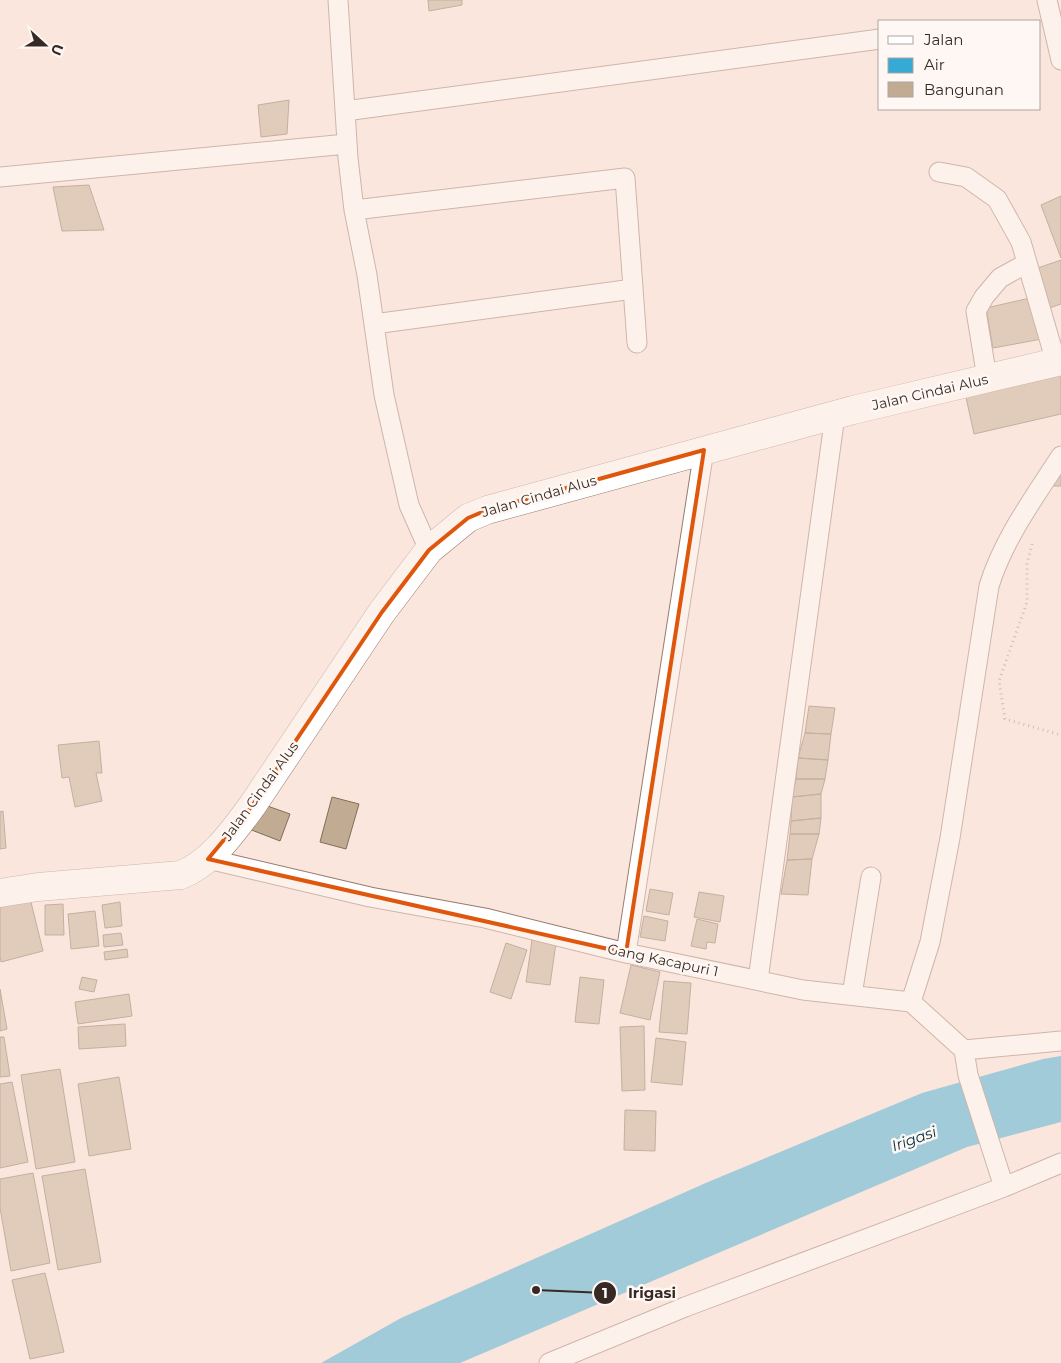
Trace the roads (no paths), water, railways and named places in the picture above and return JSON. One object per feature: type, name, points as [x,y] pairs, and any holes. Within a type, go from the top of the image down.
[{"type":"street","points":[[338,0],[347,144],[354,210],[384,394],[398,463],[409,505],[429,550]]},
{"type":"street","points":[[1047,0],[1061,60]]},
{"type":"street","points":[[345,111],[878,39]]},
{"type":"street","points":[[0,177],[347,144]]},
{"type":"street","points":[[939,172],[966,177],[997,199],[1021,242],[1059,362]]},
{"type":"street","points":[[354,210],[625,178],[637,342]]},
{"type":"street","points":[[987,378],[976,311],[1000,278],[1027,262]]},
{"type":"street","points":[[374,324],[634,289]]},
{"type":"street","name":"Jalan Cindai Alus","points":[[0,893],[38,887],[181,875],[195,869],[208,859],[236,829],[382,612],[429,550],[468,518],[487,510],[835,415],[1059,362]]},
{"type":"street","points":[[758,980],[835,415]]},
{"type":"street","points":[[626,953],[704,450]]},
{"type":"street","points":[[1004,1187],[968,1075],[964,1050],[911,1002],[930,942],[950,838],[989,586],[996,564],[1015,526],[1061,456]]},
{"type":"street","name":"Gang Kacapuri 1","points":[[208,859],[370,897],[485,918],[626,953],[803,990],[911,1002]]},
{"type":"street","points":[[852,995],[871,876]]},
{"type":"street","points":[[964,1050],[1061,1041]]},
{"type":"street","points":[[549,1363],[684,1307],[1004,1187],[1061,1163]]},
{"type":"water","points":[[1061,1056],[1061,1122],[967,1147],[460,1363],[321,1363],[401,1318],[708,1182],[922,1093],[1043,1059]]},
{"type":"place","name":"Irigasi","points":[[536,1290]]}]
